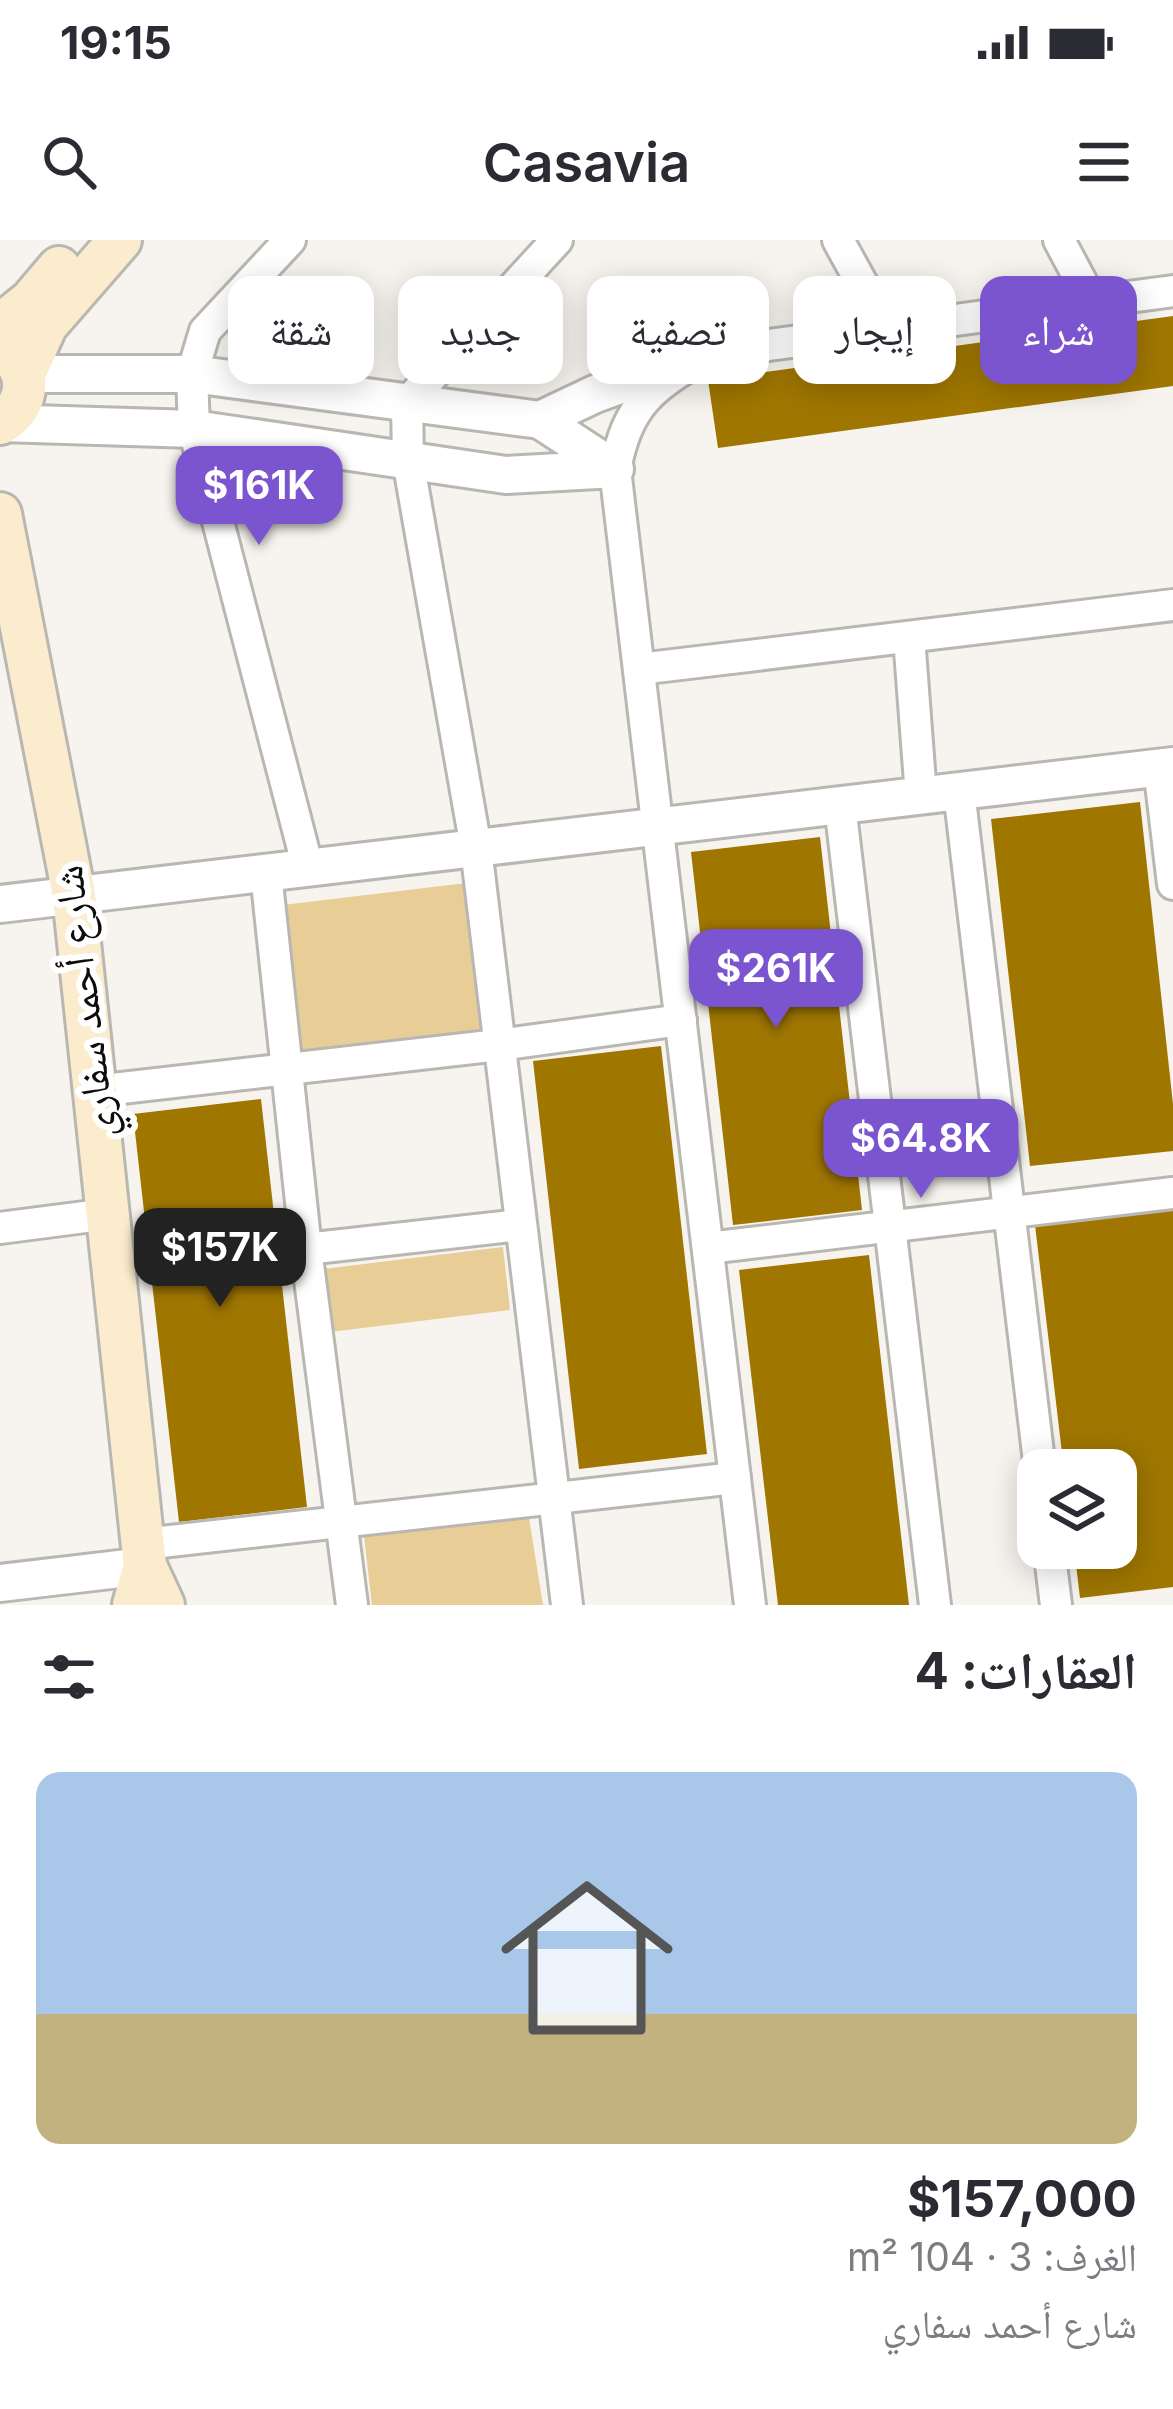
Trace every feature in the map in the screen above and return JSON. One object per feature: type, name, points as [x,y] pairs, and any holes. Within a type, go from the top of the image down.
[{"type":"main road","points":[[0,326],[31,302],[84,240]]},
{"type":"main road","points":[[0,423],[19,408],[24,397],[12,361],[120,240]]},
{"type":"main road","name":"شارع أحمد سفاري","points":[[0,514],[74,896],[141,1572],[163,1605]]},
{"type":"street","points":[[290,240],[205,332],[191,374],[194,429],[308,868]]},
{"type":"street","points":[[557,240],[407,403],[407,460],[476,848],[567,1605]]},
{"type":"street","points":[[838,240],[858,276]]},
{"type":"street","points":[[1059,240],[1078,276]]},
{"type":"street","points":[[1137,296],[1173,291]]},
{"type":"street","points":[[12,361],[191,374],[540,420],[615,470]]},
{"type":"street","points":[[540,420],[622,384]]},
{"type":"street","points":[[659,384],[624,426],[615,470],[750,1605]]},
{"type":"street","points":[[0,423],[194,429],[506,475],[615,470]]},
{"type":"street","points":[[639,669],[1173,605]]},
{"type":"street","points":[[909,637],[921,796]]},
{"type":"street","points":[[0,904],[1166,767],[1173,884]]},
{"type":"street","points":[[959,791],[1037,1449]]},
{"type":"street","points":[[841,805],[935,1605]]},
{"type":"street","points":[[266,873],[338,1522],[352,1605]]},
{"type":"street","points":[[95,1091],[681,1020]]},
{"type":"street","points":[[708,1248],[1173,1192]]},
{"type":"street","points":[[0,1228],[108,1214]]},
{"type":"street","points":[[306,1249],[520,1225]]},
{"type":"street","points":[[0,1583],[141,1572],[338,1522],[735,1478]]},
{"type":"street","points":[[1052,1569],[1056,1605]]},
{"type":"shaded area","points":[[466,883],[484,1029],[300,1051],[283,905]]},
{"type":"shaded area","points":[[503,1247],[510,1310],[330,1332],[323,1269]]},
{"type":"shaded area","points":[[529,1518],[543,1605],[372,1605],[364,1536]]},
{"type":"building","points":[[1173,316],[1173,386],[718,448],[709,384],[769,384],[769,372],[793,368],[793,384],[956,384],[956,346],[980,343],[980,384],[1137,384],[1137,321]]},
{"type":"building","points":[[1140,802],[1173,1104],[1173,1151],[1030,1166],[991,819]]},
{"type":"building","points":[[820,837],[862,1210],[733,1225],[691,852]]},
{"type":"building","points":[[661,1046],[707,1454],[579,1469],[533,1061]]},
{"type":"building","points":[[261,1099],[307,1507],[179,1522],[133,1114]]},
{"type":"building","points":[[1173,1209],[1173,1587],[1080,1598],[1077,1569],[1137,1569],[1137,1449],[1062,1449],[1035,1225]]},
{"type":"building","points":[[869,1255],[909,1605],[778,1605],[739,1270]]}]
